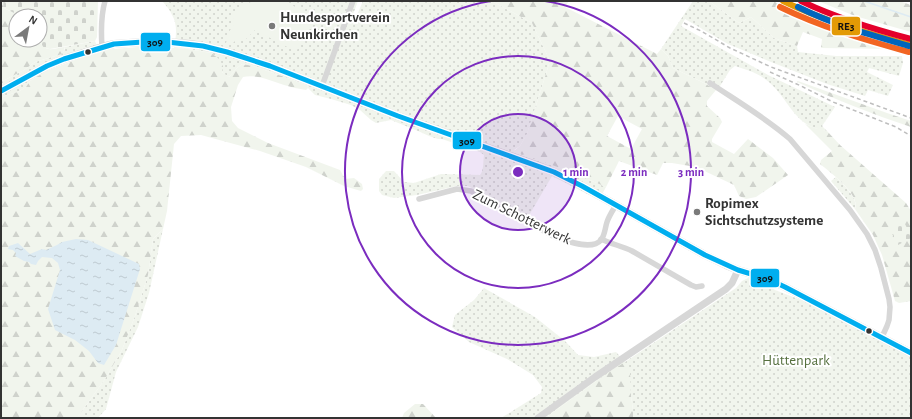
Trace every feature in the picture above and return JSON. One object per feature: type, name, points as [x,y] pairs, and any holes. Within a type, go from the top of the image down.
[{"type":"main road","points":[[1,91],[47,66],[64,59],[102,47],[120,44],[143,42],[190,44],[203,46],[238,56],[554,172],[582,186],[705,255],[738,270],[768,279],[785,287],[911,353]]},
{"type":"street","points":[[102,47],[104,1]]},
{"type":"street","points":[[322,86],[352,1]]},
{"type":"street","points":[[710,83],[751,109],[779,129],[790,139],[850,210],[867,234],[875,250],[890,299],[889,320],[882,337]]},
{"type":"street","name":"Zum Schotterwerk","points":[[418,199],[457,190],[471,191],[544,231],[570,243],[591,244],[597,243],[601,239]]},
{"type":"street","points":[[616,205],[607,222],[601,239],[632,251],[691,285],[696,287],[702,286]]},
{"type":"street","points":[[538,418],[595,377],[722,292],[732,283],[738,270]]},
{"type":"green space","points":[[1,1],[3,1],[4,8],[8,10],[8,48],[52,49],[64,47],[64,51],[62,54],[35,62],[24,70],[1,82]]},
{"type":"green space","points":[[3,1],[98,1],[97,37],[95,41],[50,49],[44,48],[48,48],[48,8],[8,8],[8,10],[4,8]]},
{"type":"green space","points":[[162,1],[358,1],[352,17],[357,15],[363,1],[492,1],[532,23],[550,61],[527,134],[520,146],[514,150],[606,187],[599,200],[552,176],[528,217],[468,186],[457,186],[417,195],[394,198],[382,195],[379,191],[379,179],[386,171],[394,171],[404,182],[414,183],[441,174],[480,175],[483,168],[484,155],[480,152],[429,136],[391,120],[376,123],[360,110],[351,105],[315,95],[307,85],[253,66],[242,64],[229,77],[221,70],[211,53],[174,48],[176,27],[174,19]]},
{"type":"green space","name":"Hundesportverein Neunkirchen","points":[[252,1],[285,1],[316,19],[297,50],[293,50],[255,30],[244,41],[236,40],[232,44],[226,43],[229,32],[235,22],[232,17],[241,4],[248,4]]},
{"type":"green space","points":[[492,1],[569,1],[565,7],[657,54],[661,49],[668,56],[673,68],[716,90],[707,101],[707,106],[720,118],[722,122],[712,139],[712,142],[734,154],[748,139],[773,158],[788,175],[756,197],[746,199],[739,196],[734,185],[696,167],[663,163],[657,175],[619,161],[606,187],[571,172],[514,151],[520,146],[527,134],[550,61],[532,23]],"holes":[[[618,116],[642,129],[631,149],[607,136]]]},
{"type":"green space","points":[[693,1],[709,1],[739,23],[751,17],[774,38],[797,46],[798,52],[836,56],[902,56],[903,63],[899,76],[869,68],[867,72],[893,85],[888,96],[868,90],[865,96],[827,84],[728,44],[685,19],[681,26],[768,75],[835,107],[822,126],[827,131],[816,129],[808,125],[794,113],[771,84],[745,69],[735,66],[730,70],[716,90],[673,68],[668,56],[661,49]]},
{"type":"green space","points":[[709,1],[773,1],[821,24],[855,35],[900,46],[900,48],[821,48],[822,39],[803,32],[797,46],[774,38],[751,17],[739,23]]},
{"type":"green space","points":[[818,1],[899,1],[911,5],[911,32],[855,16]]},
{"type":"green space","points":[[95,41],[99,51],[46,71],[30,81],[26,87],[18,92],[1,98],[1,82],[24,70],[35,62],[62,54],[65,49],[64,47]]},
{"type":"green space","points":[[151,46],[188,49],[211,53],[219,59],[223,66],[222,72],[229,77],[242,64],[253,66],[307,85],[308,88],[306,90],[298,89],[259,77],[243,77],[238,85],[231,107],[232,121],[238,128],[268,143],[340,170],[345,179],[354,178],[362,184],[363,189],[361,191],[344,186],[306,167],[260,151],[201,135],[181,136],[174,144],[167,211],[163,229],[153,239],[148,275],[135,316],[122,350],[105,379],[77,418],[1,418],[1,98],[18,92],[26,87],[30,81],[46,71],[99,51]]},
{"type":"green space","points":[[798,81],[911,121],[911,127],[868,112],[797,82]]},
{"type":"green space","points":[[805,124],[827,131],[840,145],[906,203],[911,211],[911,301],[899,303],[895,301],[882,255],[873,235],[855,209],[856,203],[853,197],[844,184],[820,164],[821,160],[832,151]]},
{"type":"green space","points":[[836,177],[853,196],[856,205],[855,209],[831,181]]},
{"type":"green space","points":[[904,222],[911,238],[898,245],[890,230]]},
{"type":"green space","points":[[163,229],[149,293],[138,327],[116,372],[106,409],[98,418],[77,418],[105,379],[122,350],[148,275],[153,239]]},
{"type":"green space","name":"Hüttenpark","points":[[748,278],[801,300],[911,357],[911,418],[633,418],[631,396],[599,379],[545,418],[501,418],[541,393],[542,387],[533,375],[507,359],[469,342],[452,327],[455,315],[474,300],[484,288],[535,317],[565,341],[578,355],[594,357],[616,352],[625,362],[736,288],[742,281]]},
{"type":"green space","points":[[625,362],[630,371],[633,418],[545,418],[599,379]]},
{"type":"green space","points":[[415,404],[423,404],[436,418],[402,418],[404,413]]},
{"type":"water","points":[[76,239],[88,240],[139,264],[140,269],[116,345],[104,365],[98,363],[89,351],[75,340],[55,330],[48,309],[60,270],[58,263],[52,258],[42,257],[36,265],[31,264],[15,256],[16,253],[13,250],[8,249],[9,246],[18,243],[30,254],[42,249],[46,250],[62,242]]},
{"type":"waterway","points":[[864,1],[911,17]]},
{"type":"railway","points":[[684,23],[730,48],[771,67],[911,118]]},
{"type":"railway","points":[[770,72],[833,102],[896,127],[911,136]]},
{"type":"transit line","name":"RE3","points":[[783,1],[830,21],[911,45]]},
{"type":"transit line","points":[[801,1],[855,23],[911,39]]},
{"type":"transit line","points":[[780,7],[811,21],[876,43],[909,52]]},
{"type":"transit line","points":[[798,7],[867,34],[909,46]]},
{"type":"transit line","name":"309","points":[[1,91],[47,66],[64,59],[114,44],[167,42],[203,46],[227,52],[270,66],[398,116],[554,172],[582,186],[705,255],[738,270],[768,279],[785,287],[911,353]]},
{"type":"place","name":"Hundesportverein Neunkirchen","points":[[272,26]]},
{"type":"place","name":"Ropimex Sichtschutzsysteme","points":[[697,212]]}]
